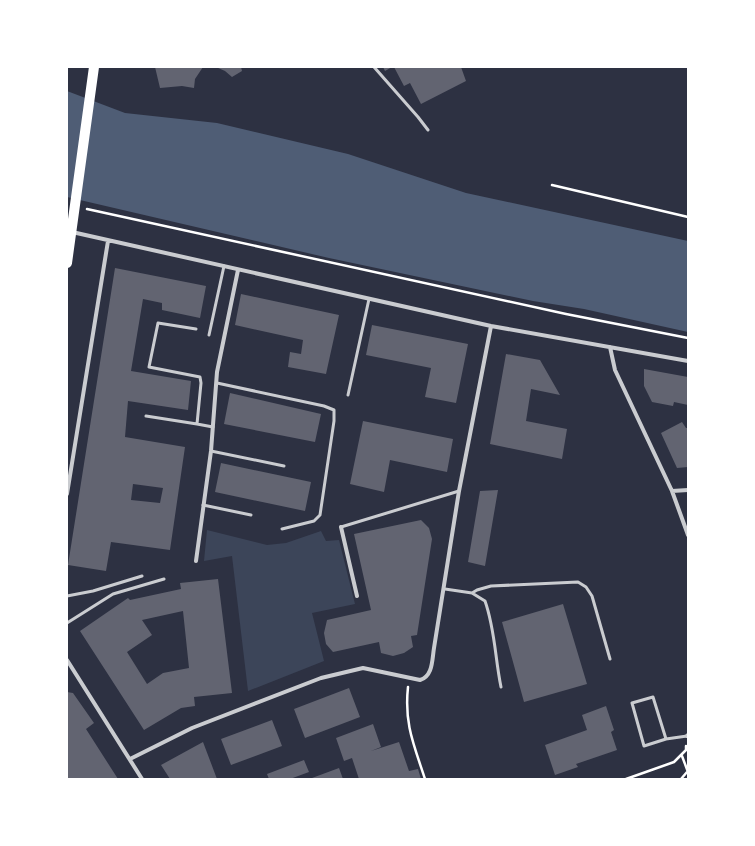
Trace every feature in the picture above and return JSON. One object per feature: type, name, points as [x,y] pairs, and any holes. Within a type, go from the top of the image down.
[{"type":"main road","points":[[67,262],[69,231],[76,203],[94,67]]},
{"type":"street","points":[[69,231],[491,326],[688,361]]},
{"type":"street","points":[[67,494],[108,241]]},
{"type":"street","points":[[196,561],[211,451],[217,372],[238,270]]},
{"type":"street","points":[[130,759],[192,728],[320,678],[363,668],[420,680],[426,678],[429,674],[445,588],[459,491],[491,326]]},
{"type":"street","points":[[610,347],[615,370],[672,491],[688,535]]},
{"type":"street","points":[[672,491],[688,490]]},
{"type":"street","points":[[341,527],[357,596]]},
{"type":"street","points":[[67,660],[142,779]]},
{"type":"lane","points":[[374,67],[428,130]]},
{"type":"lane","points":[[209,335],[224,266]]},
{"type":"lane","points":[[348,395],[369,299]]},
{"type":"lane","points":[[196,329],[158,323],[149,367],[200,377],[201,383],[197,424]]},
{"type":"lane","points":[[217,383],[324,406],[334,410],[334,421],[320,515],[314,521],[282,529]]},
{"type":"lane","points":[[146,416],[213,427]]},
{"type":"lane","points":[[211,451],[284,466]]},
{"type":"lane","points":[[341,527],[459,491]]},
{"type":"lane","points":[[203,505],[251,515]]},
{"type":"lane","points":[[67,596],[94,591],[142,576]]},
{"type":"lane","points":[[67,624],[113,594],[164,579]]},
{"type":"lane","points":[[472,593],[490,586],[578,582],[586,587],[592,596],[610,659]]},
{"type":"lane","points":[[445,588],[472,593],[485,601],[496,644],[495,660],[501,687]]},
{"type":"lane","points":[[666,739],[654,697],[632,703],[644,746],[666,739],[688,736]]},
{"type":"path","points":[[552,185],[688,217]]},
{"type":"path","points":[[76,203],[566,314],[688,338]]},
{"type":"path","points":[[409,677],[406,707],[408,724],[425,779]]},
{"type":"path","points":[[626,779],[674,762],[682,756],[686,750],[688,736]]},
{"type":"path","points":[[680,779],[688,772],[682,756]]},
{"type":"shaded area","points":[[67,91],[125,113],[217,123],[348,154],[466,193],[688,241],[688,332],[584,309],[533,301],[329,258],[67,197]]},
{"type":"shaded area","points":[[207,530],[267,545],[286,543],[321,531],[326,541],[339,540],[355,604],[312,613],[324,661],[248,691],[232,556],[204,561]]},
{"type":"building","points":[[155,67],[203,67],[195,79],[194,88],[182,86],[160,88]]},
{"type":"building","points":[[216,67],[241,67],[242,71],[232,77],[225,71]]},
{"type":"building","points":[[383,67],[392,67],[385,71]]},
{"type":"building","points":[[394,67],[461,67],[466,81],[421,104],[410,83],[404,86]]},
{"type":"building","points":[[115,268],[206,286],[200,318],[162,310],[162,303],[143,299],[131,371],[191,381],[188,410],[128,401],[125,437],[185,447],[170,550],[111,542],[106,571],[68,565]],"holes":[[[133,484],[163,488],[160,503],[131,500]]]},
{"type":"building","points":[[241,294],[339,315],[326,374],[288,367],[290,352],[301,354],[303,340],[235,325]]},
{"type":"building","points":[[372,325],[468,344],[456,403],[425,397],[431,368],[366,355]]},
{"type":"building","points":[[506,354],[540,360],[560,395],[531,389],[526,421],[567,429],[562,459],[490,444]]},
{"type":"building","points":[[644,369],[688,377],[688,405],[674,402],[673,406],[652,402],[644,386]]},
{"type":"building","points":[[230,393],[321,414],[315,442],[224,424]]},
{"type":"building","points":[[363,421],[453,439],[447,472],[390,460],[384,492],[350,484]]},
{"type":"building","points":[[682,422],[686,428],[688,428],[688,467],[677,468],[661,433]]},
{"type":"building","points":[[221,463],[311,482],[305,511],[215,492]]},
{"type":"building","points":[[498,490],[485,566],[468,562],[480,491]]},
{"type":"building","points":[[421,520],[429,528],[432,539],[417,635],[411,636],[413,647],[404,653],[393,656],[381,653],[379,642],[333,652],[326,644],[324,633],[327,620],[371,610],[354,534]]},
{"type":"building","points":[[218,579],[232,693],[194,697],[195,706],[181,708],[144,730],[80,631],[128,598],[130,600],[181,589],[180,583]],"holes":[[[183,611],[189,668],[163,673],[147,684],[127,652],[152,635],[142,620]]]},
{"type":"building","points":[[563,604],[587,684],[524,702],[502,622]]},
{"type":"building","points":[[349,688],[360,717],[305,738],[294,709]]},
{"type":"building","points":[[67,692],[73,693],[94,723],[86,729],[118,779],[67,779]]},
{"type":"building","points":[[606,706],[614,730],[611,732],[617,750],[576,764],[578,767],[555,775],[545,745],[587,730],[582,715]]},
{"type":"building","points":[[272,720],[282,746],[231,765],[221,739]]},
{"type":"building","points":[[373,724],[381,747],[371,751],[399,742],[409,771],[418,769],[421,779],[359,779],[352,758],[344,761],[336,738]]},
{"type":"building","points":[[203,742],[217,779],[170,779],[161,765]]},
{"type":"building","points":[[304,760],[309,772],[290,779],[269,779],[267,774]]},
{"type":"building","points":[[339,768],[343,779],[312,779],[312,778]]}]
